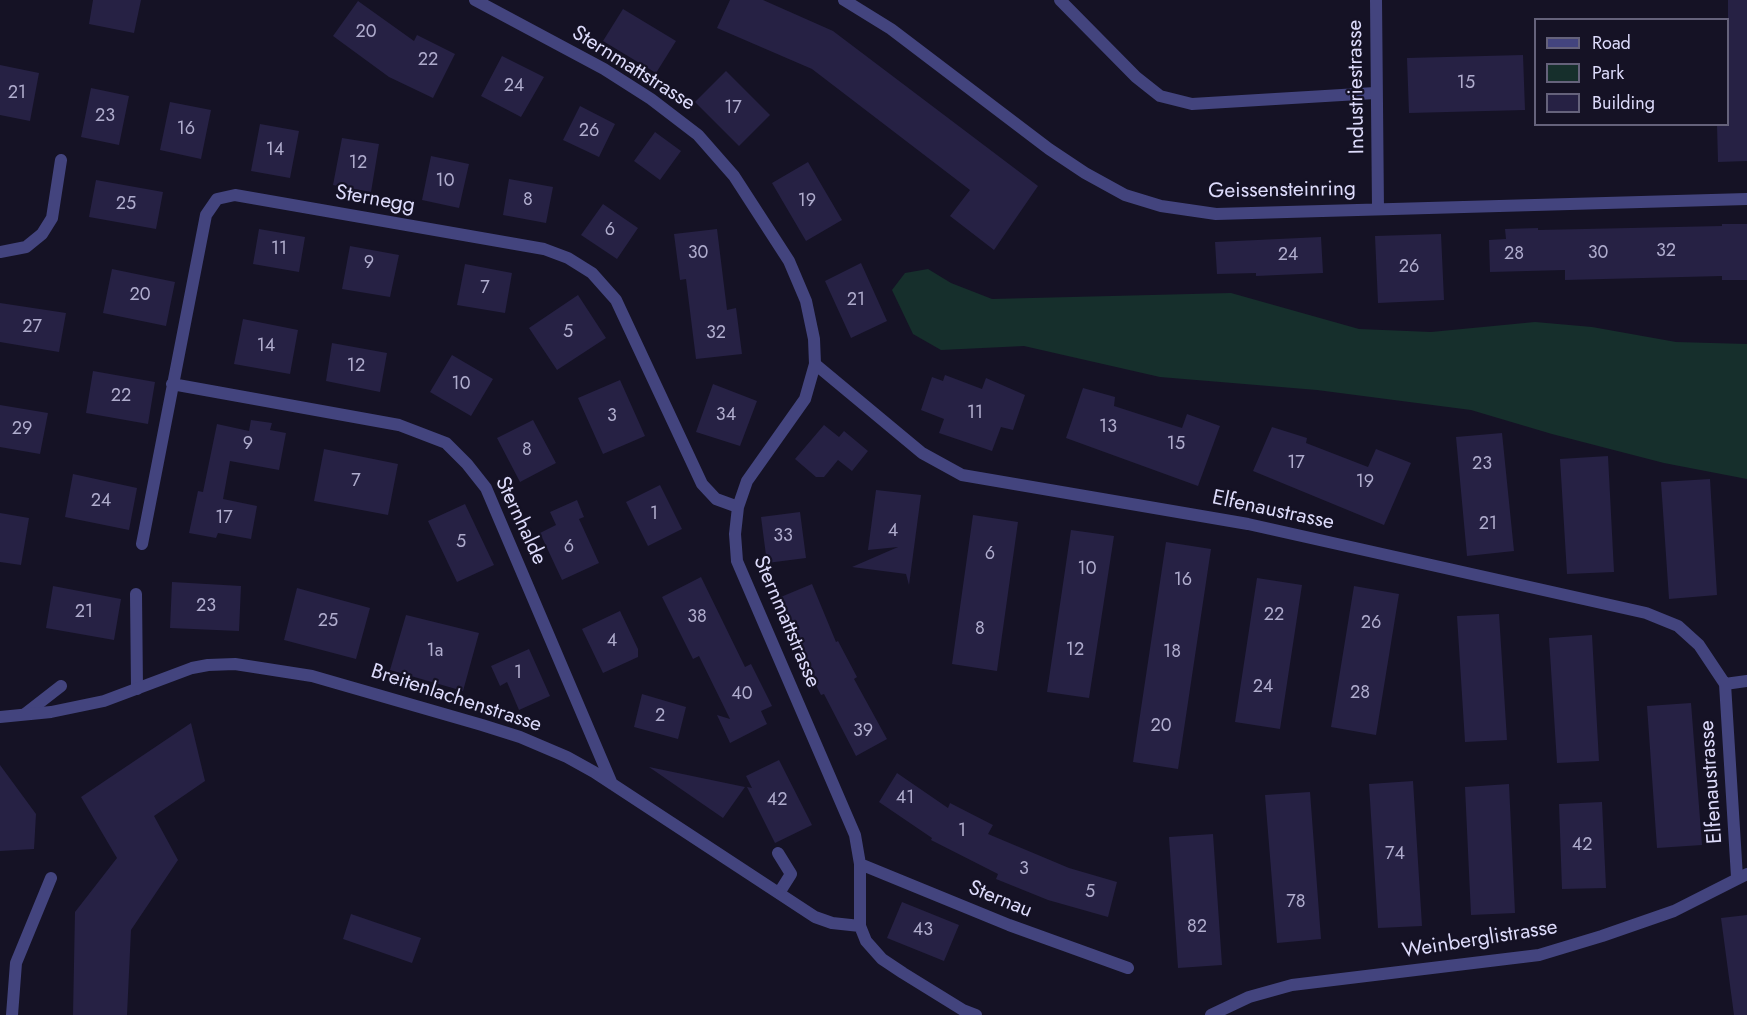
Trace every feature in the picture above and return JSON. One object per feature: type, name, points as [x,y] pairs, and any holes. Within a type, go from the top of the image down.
[{"type":"street","name":"Sternmattstrasse","points":[[475,0],[604,69],[651,99],[698,135],[734,176],[789,261],[806,301],[814,339],[816,364],[805,399],[747,481],[738,507],[735,534],[737,561],[851,822],[860,864],[860,926]]},
{"type":"street","name":"Geissensteinring","points":[[844,0],[891,29],[1049,149],[1085,173],[1125,195],[1161,206],[1216,214],[1747,199]]},
{"type":"street","points":[[1060,0],[1136,77],[1160,96],[1192,104],[1376,93]]},
{"type":"street","name":"Industriestrasse","points":[[1376,0],[1378,209]]},
{"type":"street","points":[[0,252],[26,247],[42,234],[52,218],[61,160]]},
{"type":"street","name":"Sternegg","points":[[142,544],[206,215],[217,200],[235,195],[544,249],[568,258],[591,273],[616,300],[702,484],[716,499],[738,507]]},
{"type":"street","name":"Elfenaustrasse","points":[[816,364],[922,453],[962,475],[1248,524],[1646,614],[1678,626],[1699,645],[1725,684],[1742,875]]},
{"type":"street","name":"Sternhalde","points":[[172,384],[399,425],[446,443],[486,488],[612,784]]},
{"type":"street","points":[[136,594],[137,689]]},
{"type":"street","name":"Breitenlachenstrasse","points":[[0,717],[51,712],[104,701],[208,664],[234,664],[312,676],[418,705],[520,737],[567,757],[815,917],[832,923],[860,926]]},
{"type":"street","points":[[1725,684],[1747,681]]},
{"type":"street","points":[[25,714],[61,686]]},
{"type":"street","points":[[778,853],[791,874],[778,894]]},
{"type":"street","name":"Sternau","points":[[860,864],[1009,925],[1128,968]]},
{"type":"street","name":"Weinberglistrasse","points":[[1211,1015],[1249,997],[1292,985],[1539,955],[1674,911],[1742,875]]},
{"type":"street","points":[[12,1015],[16,963],[51,878]]},
{"type":"street","points":[[860,926],[866,941],[882,959],[964,1012],[976,1015]]},
{"type":"green space","points":[[928,269],[951,283],[992,299],[1231,293],[1359,329],[1431,332],[1535,322],[1592,327],[1676,342],[1747,344],[1747,479],[1664,463],[1471,410],[1317,390],[1160,377],[1024,346],[941,350],[913,334],[892,290],[905,273]]},
{"type":"building","points":[[93,0],[141,0],[134,33],[89,24]]},
{"type":"building","points":[[730,0],[763,0],[833,31],[1038,186],[994,250],[950,216],[970,190],[812,69],[717,28]]},
{"type":"building","points":[[1728,0],[1747,0],[1747,161],[1718,162],[1717,126],[1729,126]]},
{"type":"building","points":[[358,1],[414,41],[417,35],[455,54],[433,98],[389,77],[333,36]]},
{"type":"building","points":[[623,9],[676,41],[656,73],[603,41]]},
{"type":"building","points":[[1523,55],[1525,110],[1409,113],[1407,58]]},
{"type":"building","points":[[502,56],[544,77],[521,117],[481,96]]},
{"type":"building","points":[[0,65],[39,73],[30,121],[0,115]]},
{"type":"building","points":[[726,71],[770,115],[739,146],[695,102]]},
{"type":"building","points":[[91,88],[129,96],[119,145],[81,137]]},
{"type":"building","points":[[170,102],[211,110],[201,159],[160,150]]},
{"type":"building","points":[[580,106],[615,124],[599,157],[563,140]]},
{"type":"building","points":[[260,124],[299,131],[290,178],[251,171]]},
{"type":"building","points":[[655,132],[681,151],[660,180],[634,161]]},
{"type":"building","points":[[342,138],[379,144],[371,192],[333,185]]},
{"type":"building","points":[[431,156],[469,164],[459,208],[422,200]]},
{"type":"building","points":[[808,162],[842,220],[806,241],[772,183]]},
{"type":"building","points":[[509,179],[553,187],[546,223],[503,215]]},
{"type":"building","points":[[96,180],[163,192],[156,229],[89,217]]},
{"type":"building","points":[[603,204],[638,228],[617,259],[581,235]]},
{"type":"building","points":[[1722,224],[1747,224],[1747,280],[1722,280],[1722,276],[1565,280],[1565,270],[1490,272],[1489,240],[1506,239],[1505,229],[1722,226]]},
{"type":"building","points":[[259,229],[305,237],[299,272],[253,264]]},
{"type":"building","points":[[717,229],[727,310],[736,308],[742,354],[696,359],[686,279],[680,280],[674,234]]},
{"type":"building","points":[[1441,234],[1444,300],[1378,303],[1375,236]]},
{"type":"building","points":[[1321,237],[1323,273],[1256,276],[1256,273],[1217,274],[1215,242]]},
{"type":"building","points":[[350,246],[399,255],[390,297],[342,289]]},
{"type":"building","points":[[861,263],[887,321],[851,338],[825,281]]},
{"type":"building","points":[[465,264],[512,273],[505,313],[457,305]]},
{"type":"building","points":[[112,269],[175,282],[166,326],[103,313]]},
{"type":"building","points":[[578,295],[606,338],[557,370],[529,328]]},
{"type":"building","points":[[0,303],[66,313],[59,352],[0,342]]},
{"type":"building","points":[[243,319],[298,330],[290,374],[234,364]]},
{"type":"building","points":[[332,343],[387,353],[380,392],[326,381]]},
{"type":"building","points":[[452,355],[493,379],[471,416],[430,392]]},
{"type":"building","points":[[93,371],[155,382],[148,424],[86,413]]},
{"type":"building","points":[[945,375],[982,389],[986,378],[1025,395],[1013,430],[1001,427],[992,451],[939,433],[944,419],[921,410],[932,377],[943,381]]},
{"type":"building","points":[[620,380],[645,436],[603,454],[578,398]]},
{"type":"building","points":[[713,384],[757,401],[740,446],[696,432]]},
{"type":"building","points":[[1083,388],[1115,397],[1114,406],[1182,428],[1187,414],[1220,426],[1198,486],[1066,438]]},
{"type":"building","points":[[0,405],[48,413],[40,454],[0,447]]},
{"type":"building","points":[[251,420],[272,423],[270,430],[286,433],[279,470],[230,461],[223,499],[257,506],[251,539],[218,533],[216,538],[189,533],[198,491],[203,492],[217,424],[249,431]]},
{"type":"building","points":[[533,420],[556,463],[520,482],[497,438]]},
{"type":"building","points":[[824,425],[839,437],[844,431],[868,451],[852,471],[838,460],[824,477],[816,477],[795,459]]},
{"type":"building","points":[[1272,427],[1307,438],[1306,443],[1368,467],[1376,449],[1411,463],[1384,525],[1253,471]]},
{"type":"building","points":[[1502,433],[1514,551],[1467,556],[1456,437]]},
{"type":"building","points":[[324,449],[398,464],[388,515],[314,501]]},
{"type":"building","points":[[1608,456],[1614,572],[1567,574],[1560,459]]},
{"type":"building","points":[[73,474],[137,488],[129,530],[65,517]]},
{"type":"building","points":[[1710,479],[1717,595],[1669,599],[1661,482]]},
{"type":"building","points":[[660,485],[682,529],[648,546],[626,502]]},
{"type":"building","points":[[876,490],[921,495],[909,585],[906,574],[852,567],[898,547],[868,550]]},
{"type":"building","points":[[577,500],[584,517],[579,519],[599,563],[562,580],[540,533],[556,525],[550,512]]},
{"type":"building","points":[[465,504],[494,565],[457,582],[428,521]]},
{"type":"building","points":[[800,512],[806,558],[767,563],[761,517]]},
{"type":"building","points":[[0,513],[29,518],[21,565],[0,562]]},
{"type":"building","points":[[973,515],[1018,522],[997,671],[952,664]]},
{"type":"building","points":[[1071,530],[1114,536],[1089,698],[1047,692]]},
{"type":"building","points":[[1166,542],[1211,549],[1178,769],[1133,762]]},
{"type":"building","points":[[701,577],[745,667],[751,664],[772,706],[761,711],[767,724],[730,743],[717,715],[730,719],[699,656],[693,659],[662,597]]},
{"type":"building","points":[[1257,578],[1302,585],[1280,729],[1235,722]]},
{"type":"building","points":[[172,582],[241,586],[239,631],[170,628]]},
{"type":"building","points":[[812,584],[836,642],[838,641],[857,677],[854,679],[887,739],[856,756],[824,694],[821,695],[801,656],[776,599]]},
{"type":"building","points":[[53,586],[121,599],[114,640],[46,628]]},
{"type":"building","points":[[1354,586],[1399,594],[1376,735],[1331,727]]},
{"type":"building","points":[[297,588],[370,608],[356,659],[284,640]]},
{"type":"building","points":[[620,611],[638,649],[638,657],[603,673],[582,629]]},
{"type":"building","points":[[1499,614],[1507,740],[1465,742],[1457,616]]},
{"type":"building","points":[[406,615],[479,633],[463,691],[390,670]]},
{"type":"building","points":[[1592,635],[1599,761],[1557,763],[1549,638]]},
{"type":"building","points":[[529,649],[550,696],[519,710],[507,682],[500,686],[491,666]]},
{"type":"building","points":[[642,694],[686,707],[678,739],[634,727]]},
{"type":"building","points":[[1691,703],[1702,845],[1657,848],[1647,706]]},
{"type":"building","points":[[191,723],[205,781],[154,816],[178,860],[131,930],[127,1015],[73,1015],[75,912],[117,858],[81,797]]},
{"type":"building","points":[[779,760],[812,825],[775,843],[747,787],[752,788],[746,776]]},
{"type":"building","points":[[0,765],[36,814],[34,849],[0,851]]},
{"type":"building","points":[[649,767],[745,787],[723,818]]},
{"type":"building","points":[[897,773],[948,808],[950,803],[993,825],[988,834],[1069,868],[1117,882],[1108,917],[1048,900],[996,879],[998,874],[931,840],[932,838],[879,802]]},
{"type":"building","points":[[1413,781],[1422,926],[1378,928],[1369,784]]},
{"type":"building","points":[[1509,784],[1515,913],[1471,915],[1465,787]]},
{"type":"building","points":[[1310,792],[1321,939],[1277,943],[1265,795]]},
{"type":"building","points":[[1602,802],[1606,888],[1562,889],[1559,804]]},
{"type":"building","points":[[1213,834],[1222,965],[1178,968],[1169,837]]},
{"type":"building","points":[[902,902],[959,925],[944,961],[887,938]]},
{"type":"building","points":[[351,914],[421,938],[412,963],[343,939]]},
{"type":"building","points":[[1747,915],[1747,1015],[1734,1015],[1721,918]]}]
